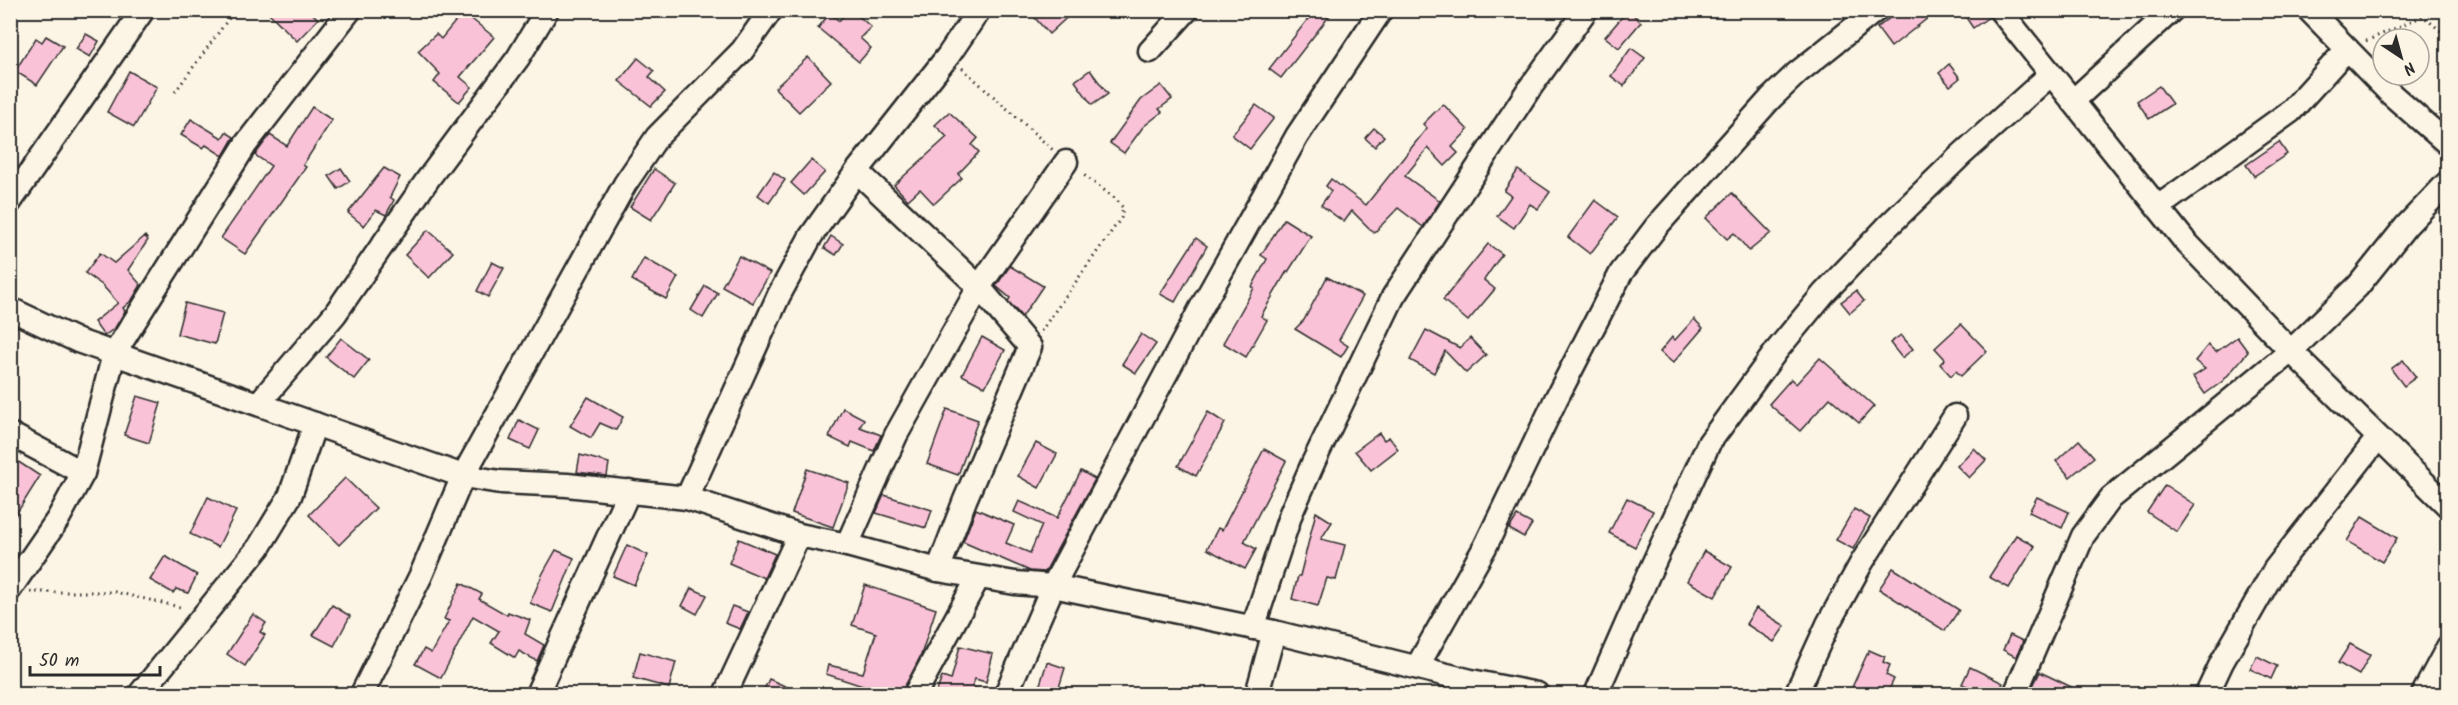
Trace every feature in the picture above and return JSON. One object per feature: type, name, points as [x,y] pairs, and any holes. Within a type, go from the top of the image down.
[{"type":"street","points":[[10,202],[143,10]]},
{"type":"street","points":[[16,591],[83,473],[114,354],[246,144],[350,10]]},
{"type":"street","points":[[259,403],[335,314],[428,179],[518,58],[547,10]]},
{"type":"street","points":[[362,694],[421,575],[463,476],[625,184],[657,137],[742,51],[771,10]]},
{"type":"street","points":[[687,498],[779,295],[811,236],[857,171],[948,56],[979,10]]},
{"type":"street","points":[[1150,51],[1187,10]]},
{"type":"street","points":[[1006,694],[1053,586],[1201,308],[1297,136],[1381,10]]},
{"type":"street","points":[[1257,694],[1264,630],[1300,492],[1393,297],[1527,92],[1586,10]]},
{"type":"street","points":[[1417,667],[1485,548],[1556,399],[1621,273],[1656,227],[1771,98],[1797,73],[1876,10]]},
{"type":"street","points":[[2000,10],[2184,240],[2291,351],[2448,506]]},
{"type":"street","points":[[2073,100],[2172,10]]},
{"type":"street","points":[[2309,10],[2391,94],[2448,144]]},
{"type":"street","points":[[2158,207],[2291,111],[2347,49]]},
{"type":"street","points":[[1596,694],[1709,443],[1777,350],[1824,293],[1886,228],[1960,156],[2050,75]]},
{"type":"street","points":[[847,545],[896,435],[979,287],[1066,162]]},
{"type":"street","points":[[857,171],[979,287],[1030,347],[961,509],[938,570]]},
{"type":"street","points":[[2015,694],[2083,536],[2111,498],[2291,351],[2358,286],[2406,226],[2448,182]]},
{"type":"street","points":[[10,309],[78,341],[463,476],[500,483],[629,491],[687,498],[799,535],[847,545],[938,570],[978,578],[1053,586],[1264,630],[1417,667],[1469,688],[1537,694]]},
{"type":"street","points":[[1796,694],[1828,624],[1863,562],[1955,416]]},
{"type":"street","points":[[140,694],[259,547],[290,496],[315,424]]},
{"type":"street","points":[[10,434],[83,473]]},
{"type":"street","points":[[2207,694],[2222,662],[2275,569],[2378,438]]},
{"type":"street","points":[[537,694],[629,491]]},
{"type":"street","points":[[725,694],[799,535]]},
{"type":"street","points":[[915,694],[978,578]]},
{"type":"street","points":[[2422,694],[2448,647]]},
{"type":"path","points":[[175,92],[235,10]]},
{"type":"path","points":[[2347,49],[2423,16],[2444,34],[2448,30]]},
{"type":"path","points":[[948,56],[1066,162],[1116,199],[1123,208],[1121,218],[1030,347]]},
{"type":"path","points":[[16,591],[115,592],[204,613]]},
{"type":"building","points":[[266,10],[309,10],[318,19],[297,41]]},
{"type":"building","points":[[848,10],[852,10],[871,27],[860,38],[871,48],[859,62],[818,28],[830,13],[839,21]]},
{"type":"building","points":[[1043,10],[1075,10],[1049,34],[1035,18]]},
{"type":"building","points":[[1315,10],[1334,10],[1281,78],[1269,69]]},
{"type":"building","points":[[1628,10],[1641,22],[1619,48],[1605,37]]},
{"type":"building","points":[[1900,10],[1938,10],[1891,47],[1877,28]]},
{"type":"building","points":[[1961,10],[1987,10],[1989,17],[1973,28]]},
{"type":"building","points":[[463,12],[494,37],[460,77],[472,87],[459,102],[434,82],[440,74],[418,51],[436,34],[441,39]]},
{"type":"building","points":[[86,34],[99,41],[90,57],[76,49]]},
{"type":"building","points":[[46,36],[63,46],[37,85],[15,71],[36,38],[42,42]]},
{"type":"building","points":[[1631,48],[1645,58],[1624,86],[1611,76]]},
{"type":"building","points":[[808,57],[831,81],[799,112],[775,88]]},
{"type":"building","points":[[638,58],[654,71],[649,77],[665,92],[651,106],[619,81]]},
{"type":"building","points":[[1949,64],[1960,78],[1950,86],[1939,73]]},
{"type":"building","points":[[1090,70],[1108,94],[1092,105],[1075,81]]},
{"type":"building","points":[[129,71],[157,87],[134,127],[107,112]]},
{"type":"building","points":[[1161,85],[1172,99],[1159,109],[1162,112],[1143,127],[1124,153],[1110,143],[1141,100]]},
{"type":"building","points":[[2159,86],[2172,104],[2149,119],[2137,101]]},
{"type":"building","points":[[1443,104],[1468,130],[1452,147],[1458,153],[1445,166],[1428,148],[1405,176],[1440,201],[1423,227],[1398,208],[1374,233],[1352,211],[1344,222],[1321,205],[1331,191],[1326,186],[1331,179],[1366,205],[1427,128],[1423,124]]},
{"type":"building","points":[[1256,105],[1274,118],[1250,149],[1232,135]]},
{"type":"building","points":[[312,107],[332,120],[303,165],[306,167],[245,254],[221,238],[271,166],[255,155],[270,135],[287,146]]},
{"type":"building","points":[[949,112],[978,138],[972,145],[979,152],[958,174],[962,178],[934,204],[920,189],[908,200],[894,185],[947,137],[935,125]]},
{"type":"building","points":[[191,119],[222,138],[226,132],[234,137],[223,156],[206,145],[203,148],[181,135]]},
{"type":"building","points":[[1374,128],[1384,136],[1375,147],[1365,138]]},
{"type":"building","points":[[2279,142],[2287,154],[2254,176],[2246,165]]},
{"type":"building","points":[[811,160],[825,172],[804,195],[791,183]]},
{"type":"building","points":[[341,168],[350,181],[338,189],[329,176]]},
{"type":"building","points":[[384,168],[400,177],[390,197],[394,200],[386,215],[376,210],[364,226],[348,213]]},
{"type":"building","points":[[654,169],[675,183],[651,220],[630,207]]},
{"type":"building","points":[[1518,170],[1550,192],[1538,209],[1530,204],[1514,228],[1497,216],[1511,196],[1504,191]]},
{"type":"building","points":[[774,172],[785,180],[769,203],[758,195]]},
{"type":"building","points":[[1732,193],[1771,233],[1749,251],[1734,233],[1727,239],[1706,218]]},
{"type":"building","points":[[1595,200],[1618,217],[1590,254],[1568,237]]},
{"type":"building","points":[[1284,219],[1311,236],[1287,271],[1261,316],[1267,320],[1246,357],[1223,343],[1254,288],[1252,287],[1267,259],[1261,255]]},
{"type":"building","points":[[428,230],[453,252],[429,278],[405,255]]},
{"type":"building","points":[[145,236],[148,240],[128,270],[141,285],[132,300],[123,308],[125,311],[115,328],[104,336],[94,322],[118,303],[102,285],[85,273],[100,253],[114,263]]},
{"type":"building","points":[[831,236],[843,244],[836,255],[824,248]]},
{"type":"building","points":[[1196,238],[1207,246],[1175,302],[1160,294]]},
{"type":"building","points":[[1488,244],[1502,254],[1484,280],[1495,289],[1468,321],[1443,300]]},
{"type":"building","points":[[739,256],[770,273],[753,303],[722,286]]},
{"type":"building","points":[[644,258],[678,277],[666,299],[632,280]]},
{"type":"building","points":[[492,262],[504,268],[488,297],[477,291]]},
{"type":"building","points":[[1010,266],[1043,286],[1022,317],[1008,301],[1010,298],[996,286]]},
{"type":"building","points":[[1327,277],[1363,296],[1339,340],[1348,346],[1341,357],[1295,329],[1304,320]]},
{"type":"building","points":[[705,286],[718,293],[703,318],[691,310]]},
{"type":"building","points":[[1856,291],[1864,301],[1850,313],[1841,302]]},
{"type":"building","points":[[185,303],[223,313],[215,344],[177,334]]},
{"type":"building","points":[[1694,319],[1703,328],[1673,363],[1660,352],[1672,337],[1675,340]]},
{"type":"building","points":[[1961,324],[1987,351],[1961,376],[1956,371],[1951,376],[1940,364],[1945,359],[1935,348]]},
{"type":"building","points":[[1426,330],[1460,348],[1470,338],[1486,355],[1466,373],[1445,351],[1434,373],[1410,360]]},
{"type":"building","points":[[1141,334],[1156,344],[1136,373],[1122,364]]},
{"type":"building","points":[[1901,335],[1913,349],[1902,358],[1890,343]]},
{"type":"building","points":[[982,337],[1005,350],[985,387],[962,375]]},
{"type":"building","points":[[2237,337],[2248,352],[2223,381],[2205,394],[2193,377],[2205,369],[2195,361],[2208,345],[2216,352]]},
{"type":"building","points":[[341,338],[369,360],[354,379],[326,357]]},
{"type":"building","points":[[1820,358],[1874,406],[1859,423],[1830,398],[1800,431],[1769,404],[1791,379],[1796,384]]},
{"type":"building","points":[[2403,360],[2416,377],[2404,386],[2391,369]]},
{"type":"building","points":[[137,396],[161,403],[149,443],[124,435]]},
{"type":"building","points":[[588,397],[623,417],[616,430],[600,423],[591,438],[570,426]]},
{"type":"building","points":[[843,408],[864,419],[860,427],[881,435],[874,451],[852,442],[850,447],[829,437]]},
{"type":"building","points":[[947,409],[978,420],[958,475],[927,464]]},
{"type":"building","points":[[1208,412],[1225,423],[1196,476],[1178,466]]},
{"type":"building","points":[[519,420],[539,430],[530,449],[510,440]]},
{"type":"building","points":[[1379,433],[1384,440],[1389,437],[1398,449],[1371,470],[1355,451]]},
{"type":"building","points":[[2079,440],[2094,457],[2070,477],[2056,461]]},
{"type":"building","points":[[1036,443],[1057,454],[1039,488],[1018,476]]},
{"type":"building","points":[[1974,448],[1986,460],[1969,478],[1957,466]]},
{"type":"building","points":[[1264,449],[1286,461],[1244,542],[1256,549],[1245,569],[1207,549],[1218,528],[1222,530]]},
{"type":"building","points":[[580,455],[609,463],[607,476],[577,472]]},
{"type":"building","points":[[17,461],[40,476],[10,524],[10,471]]},
{"type":"building","points":[[807,469],[849,483],[833,527],[792,513]]},
{"type":"building","points":[[1081,471],[1095,479],[1045,572],[1030,571],[963,542],[976,509],[1014,525],[1006,543],[1030,553],[1042,525],[1014,512],[1019,501],[1057,518]]},
{"type":"building","points":[[345,478],[376,508],[339,545],[309,515]]},
{"type":"building","points":[[2165,485],[2195,505],[2177,532],[2147,512]]},
{"type":"building","points":[[884,495],[932,510],[926,528],[876,513]]},
{"type":"building","points":[[208,497],[236,511],[218,547],[190,534]]},
{"type":"building","points":[[2037,497],[2069,512],[2062,528],[2029,512]]},
{"type":"building","points":[[1627,498],[1653,511],[1635,547],[1609,533]]},
{"type":"building","points":[[1854,509],[1870,518],[1853,549],[1836,540]]},
{"type":"building","points":[[1316,512],[1332,522],[1321,539],[1345,545],[1336,580],[1327,578],[1318,606],[1292,599]]},
{"type":"building","points":[[1517,516],[1532,524],[1524,537],[1509,529]]},
{"type":"building","points":[[2362,517],[2397,538],[2382,562],[2347,541]]},
{"type":"building","points":[[2016,535],[2035,546],[2009,588],[1989,577]]},
{"type":"building","points":[[739,539],[775,554],[764,578],[729,563]]},
{"type":"building","points":[[627,545],[648,555],[634,585],[613,576]]},
{"type":"building","points":[[556,550],[574,558],[552,612],[530,603]]},
{"type":"building","points":[[1704,551],[1732,567],[1715,597],[1687,581]]},
{"type":"building","points":[[165,556],[197,575],[188,593],[176,589],[173,593],[150,580]]},
{"type":"building","points":[[1893,568],[1959,610],[1945,631],[1879,589]]},
{"type":"building","points":[[461,583],[482,594],[479,599],[507,615],[508,612],[530,620],[525,634],[544,645],[537,661],[519,651],[515,658],[491,643],[499,631],[473,616],[441,678],[415,664],[424,649],[431,653],[449,621],[444,619]]},
{"type":"building","points":[[865,585],[936,609],[921,655],[902,694],[887,694],[826,674],[828,665],[863,673],[876,633],[852,625]]},
{"type":"building","points":[[691,588],[707,595],[697,614],[682,606]]},
{"type":"building","points":[[332,605],[350,616],[334,646],[313,635]]},
{"type":"building","points":[[732,606],[748,612],[740,629],[725,623]]},
{"type":"building","points":[[1756,608],[1785,626],[1774,642],[1746,624]]},
{"type":"building","points":[[253,614],[266,623],[260,632],[265,635],[245,666],[227,654]]},
{"type":"building","points":[[2010,635],[2023,641],[2016,657],[2003,650]]},
{"type":"building","points":[[2350,644],[2370,655],[2359,675],[2338,663]]},
{"type":"building","points":[[960,646],[993,654],[986,682],[975,679],[972,687],[987,692],[986,694],[936,694],[942,677],[951,680]]},
{"type":"building","points":[[1869,650],[1885,657],[1883,662],[1890,665],[1886,675],[1894,679],[1887,694],[1849,694]]},
{"type":"building","points":[[640,652],[676,662],[669,688],[633,678]]},
{"type":"building","points":[[2257,656],[2277,666],[2271,679],[2250,669]]},
{"type":"building","points":[[1047,662],[1065,668],[1057,694],[1038,691]]},
{"type":"building","points":[[1970,667],[2003,683],[1998,694],[1984,694],[1962,684]]},
{"type":"building","points":[[2040,672],[2086,694],[2029,694]]},
{"type":"building","points":[[769,679],[803,694],[762,694]]}]
